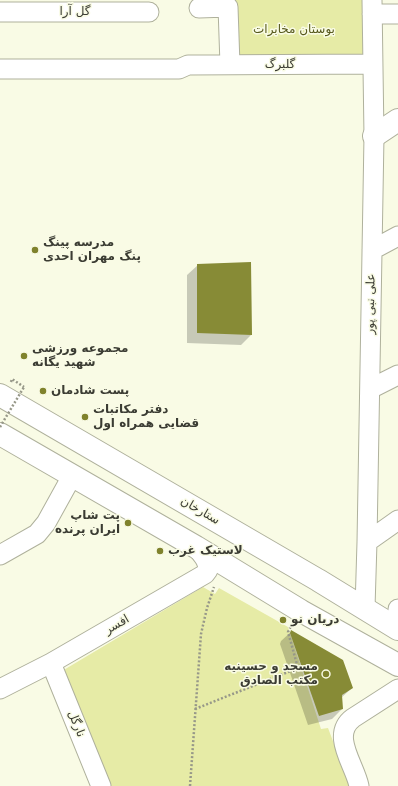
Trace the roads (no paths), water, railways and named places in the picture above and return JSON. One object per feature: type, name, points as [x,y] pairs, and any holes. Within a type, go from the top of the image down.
[{"type":"main road","points":[[374,136],[398,120]]},
{"type":"main road","name":"ستارخان","points":[[4,393],[398,629]]},
{"type":"main road","points":[[0,434],[196,547],[301,611],[398,665]]},
{"type":"street","points":[[372,7],[398,14]]},
{"type":"street","name":"علی نبی پور","points":[[365,608],[374,136],[372,7]]},
{"type":"street","points":[[200,8],[228,8],[230,65]]},
{"type":"street","name":"گل آرا","points":[[0,12],[149,12]]},
{"type":"street","name":"گلبرگ","points":[[0,69],[373,64]]},
{"type":"street","points":[[372,250],[398,236]]},
{"type":"street","points":[[370,389],[398,376]]},
{"type":"street","points":[[0,555],[37,534],[46,523],[72,476]]},
{"type":"street","points":[[367,542],[398,520]]},
{"type":"street","name":"افسر","points":[[0,689],[51,663],[205,574],[208,570],[208,564],[196,547]]},
{"type":"street","points":[[398,609],[398,619]]},
{"type":"street","name":"نارگل","points":[[51,663],[100,786]]},
{"type":"street","points":[[359,786],[344,742],[347,723],[398,689]]},
{"type":"place","name":"مدرسه پینگ پنگ مهران احدی","points":[[35,250]]},
{"type":"place","name":"مجموعه ورزشی شهید یگانه","points":[[24,356]]},
{"type":"place","name":"پست شادمان","points":[[43,391]]},
{"type":"place","name":"دفتر مکاتبات قضایی همراه اول","points":[[85,417]]},
{"type":"place","name":"پت شاپ ایران پرنده","points":[[128,523]]},
{"type":"place","name":"لاستیک غرب","points":[[160,551]]},
{"type":"place","name":"دریان نو","points":[[283,620]]},
{"type":"place","name":"مسجد و حسینیه مکتب الصادق","points":[[326,674]]},
{"type":"park label","name":"بوستان مخابرات","points":[[294,30]]}]
